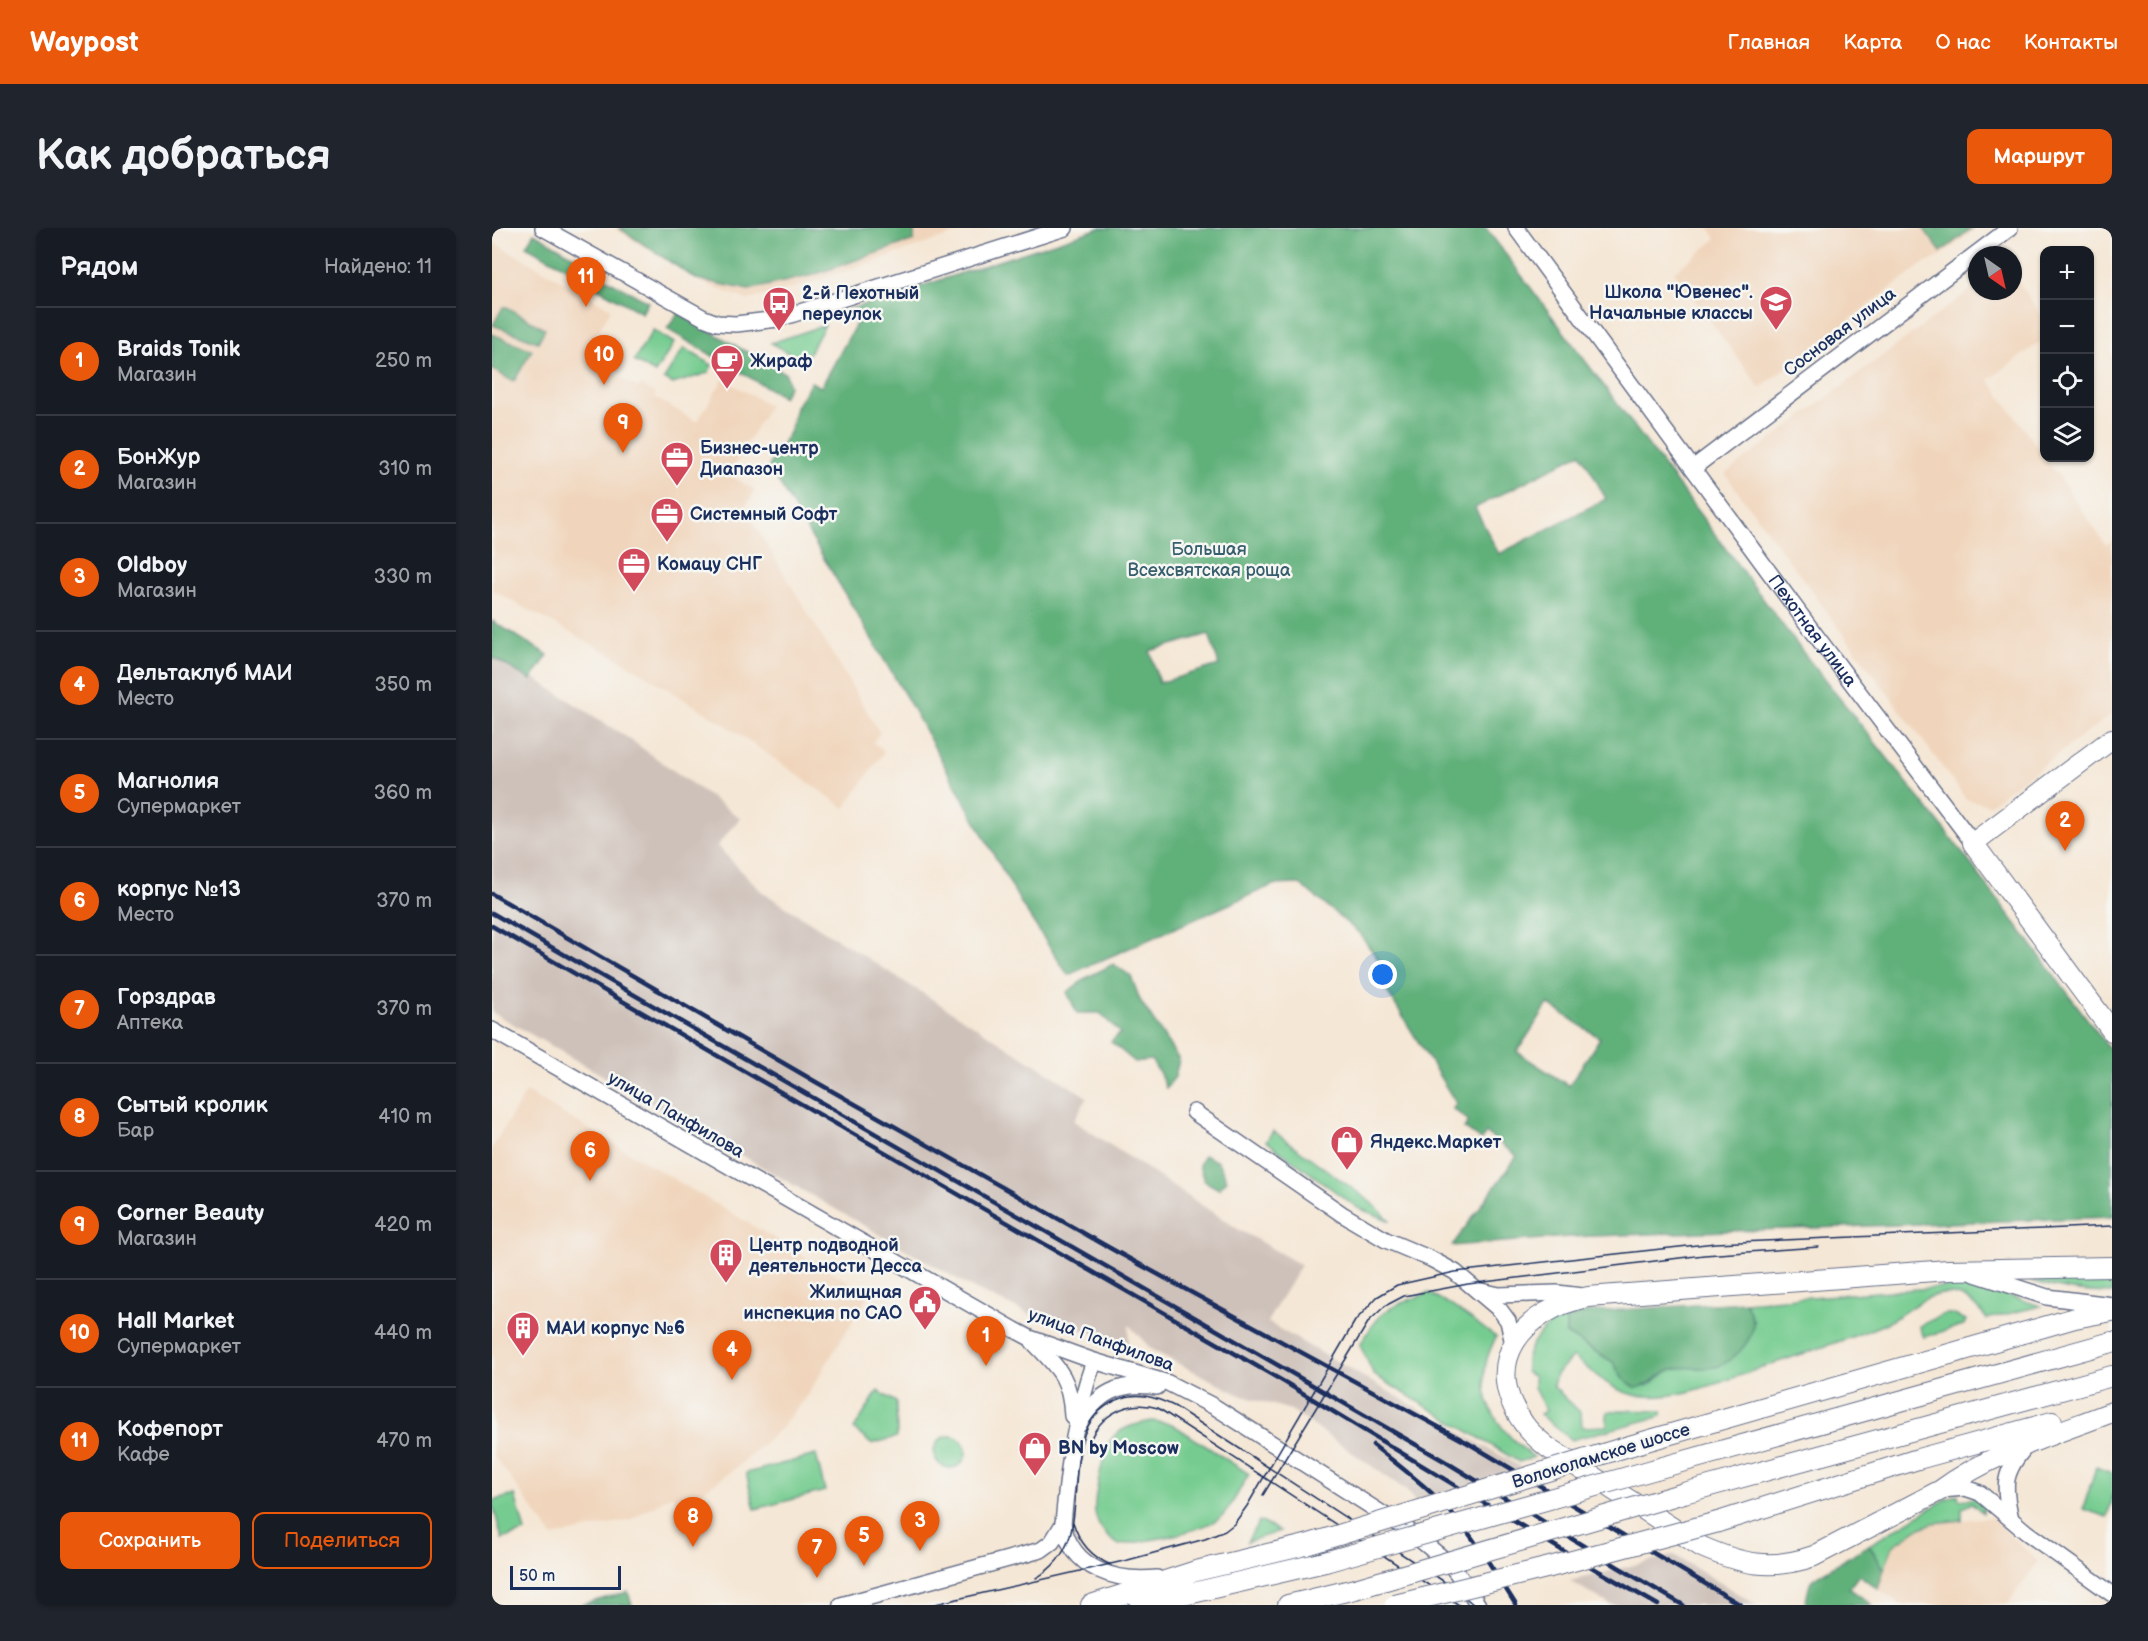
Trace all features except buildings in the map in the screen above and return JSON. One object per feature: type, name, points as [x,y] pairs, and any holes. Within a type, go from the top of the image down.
[{"type":"main road","points":[[1973,843],[2112,739]]},
{"type":"main road","name":"Пехотная улица","points":[[1973,843],[2112,1031]]},
{"type":"main road","points":[[2112,1267],[1948,1270],[1588,1297],[1568,1301],[1535,1318],[1513,1344],[1505,1371],[1507,1389],[1513,1407],[1525,1426],[1547,1447],[1702,1546],[1728,1558],[1751,1564],[1771,1565],[1798,1562],[1829,1549],[1941,1490],[1995,1457],[2112,1413]]},
{"type":"main road","name":"Волоколамское шоссе","points":[[1091,1605],[1196,1570],[1306,1545],[1629,1446],[2063,1321],[2112,1311]]},
{"type":"main road","name":"Волоколамское шоссе","points":[[1141,1605],[1325,1562],[2112,1342]]},
{"type":"main road","points":[[1288,1605],[1355,1589],[1684,1493],[2112,1376]]},
{"type":"main road","points":[[1395,1605],[1718,1522],[1929,1456],[2112,1406]]},
{"type":"street","points":[[554,231],[689,311],[717,323],[736,324],[778,319],[1065,228]]},
{"type":"street","name":"Пехотная улица","points":[[1516,228],[1973,843]]},
{"type":"street","name":"Сосновая улица","points":[[1693,468],[2010,228]]},
{"type":"street","name":"улица Панфилова","points":[[492,1030],[918,1276],[1030,1338],[1094,1361],[1168,1383],[1215,1407],[1379,1510],[1445,1559],[1467,1585],[1478,1605]]},
{"type":"street","points":[[1194,1112],[1342,1215],[1386,1240],[1439,1263],[1478,1290],[1500,1310],[1508,1321],[1513,1344]]},
{"type":"street","points":[[1948,1270],[1991,1278],[2048,1297],[2112,1305]]},
{"type":"street","points":[[1478,1290],[1499,1295],[1557,1293],[1588,1297]]},
{"type":"street","points":[[1030,1338],[1058,1368],[1069,1386],[1073,1434]]},
{"type":"street","points":[[1094,1361],[1081,1398],[1073,1434],[1063,1524],[1065,1536],[1072,1549],[1088,1564],[1105,1573],[1131,1580],[1156,1579],[1196,1570]]},
{"type":"street","points":[[1073,1434],[1099,1398],[1121,1387],[1142,1384],[1180,1391]]},
{"type":"street","points":[[2011,1520],[2006,1492],[2008,1474],[2012,1464],[2030,1442]]},
{"type":"street","points":[[1941,1490],[1958,1488],[1980,1493],[2025,1532],[2112,1594]]},
{"type":"street","points":[[841,1605],[1041,1550],[1052,1542],[1063,1524]]},
{"type":"street","points":[[1445,1559],[1454,1579],[1454,1588],[1448,1605]]},
{"type":"shaded area","points":[[613,228],[972,228],[810,283],[748,300],[705,284]]},
{"type":"shaded area","name":"Школа \"Ювенес\". Начальные классы","points":[[1709,228],[1977,228],[1936,259],[1923,264],[1760,388],[1674,272],[1716,239]]},
{"type":"shaded area","points":[[492,241],[611,309],[584,357],[638,388],[641,385],[656,394],[654,397],[697,422],[723,379],[769,405],[729,475],[755,490],[745,509],[880,733],[873,742],[884,752],[845,808],[724,724],[621,660],[492,590]]},
{"type":"shaded area","points":[[2022,287],[2040,314],[2040,342],[1989,380],[2040,450],[2040,462],[2048,462],[2106,545],[2112,541],[2112,714],[1989,805],[1966,799],[1725,474],[1968,292],[1968,300],[2022,300]]},
{"type":"shaded area","points":[[492,651],[628,738],[740,818],[717,846],[761,891],[1087,1097],[1074,1121],[1238,1229],[1301,1265],[1267,1322],[1526,1470],[1418,1506],[1406,1490],[1291,1410],[1242,1396],[1152,1350],[1129,1325],[1128,1346],[1039,1312],[1036,1317],[978,1291],[492,1012]]},
{"type":"shaded area","points":[[526,1092],[869,1294],[808,1394],[781,1428],[737,1467],[681,1507],[672,1495],[630,1520],[553,1537],[492,1453],[492,1148]]},
{"type":"shaded area","points":[[1992,1517],[2038,1562],[2007,1605],[1901,1605],[1878,1589],[1893,1545],[1918,1529],[1933,1523]]},
{"type":"shaded area","points":[[1674,1555],[1757,1605],[1611,1605],[1570,1581]]},
{"type":"green space","points":[[619,228],[914,228],[914,240],[813,275],[749,290],[696,279]]},
{"type":"green space","name":"Большая Всехсвятская роща","points":[[1100,228],[1486,228],[1805,655],[1952,839],[2112,1052],[2112,1217],[1569,1237],[1452,1246],[1517,1156],[1486,1133],[1481,1140],[1464,1128],[1469,1121],[1453,1109],[1456,1103],[1382,983],[1391,977],[1359,933],[1300,884],[1273,885],[1068,975],[1022,905],[908,700],[769,466],[790,431],[796,407],[811,382],[821,387],[861,315],[851,309]],"holes":[[[1581,453],[1606,499],[1499,554],[1475,508]],[[1209,634],[1219,665],[1159,683],[1150,651]],[[1548,1004],[1600,1038],[1569,1086],[1517,1052]]]},
{"type":"green space","points":[[1923,228],[1972,228],[1941,252]]},
{"type":"green space","points":[[534,233],[577,258],[570,270],[526,246]]},
{"type":"green space","points":[[587,268],[648,302],[642,313],[581,279]]},
{"type":"green space","points":[[503,307],[507,307],[545,329],[538,342],[493,325]]},
{"type":"green space","points":[[678,313],[786,374],[789,386],[783,397],[667,329]]},
{"type":"green space","points":[[825,325],[804,362],[771,343]]},
{"type":"green space","points":[[653,330],[674,343],[655,373],[634,361]]},
{"type":"green space","points":[[492,334],[532,350],[515,380],[512,381],[492,369]]},
{"type":"green space","points":[[684,348],[712,365],[708,373],[673,384],[664,379]]},
{"type":"green space","points":[[492,621],[548,655],[531,680],[492,657]]},
{"type":"green space","points":[[1113,964],[1131,976],[1140,1000],[1179,1060],[1175,1077],[1166,1088],[1151,1060],[1135,1062],[1111,1042],[1120,1033],[1100,1013],[1077,1013],[1067,992],[1088,977]]},
{"type":"green space","points":[[1273,1131],[1367,1199],[1391,1221],[1358,1208],[1266,1141]]},
{"type":"green space","points":[[1204,1155],[1218,1162],[1227,1180],[1219,1189],[1204,1181],[1199,1165]]},
{"type":"green space","points":[[2112,1278],[2112,1293],[2071,1290],[2031,1281]]},
{"type":"green space","points":[[1958,1286],[1994,1291],[2041,1306],[1987,1319],[1973,1304],[1962,1297],[1942,1294],[1926,1299],[1889,1321],[1856,1336],[1703,1388],[1665,1396],[1647,1396],[1622,1391],[1607,1383],[1573,1357],[1556,1374],[1553,1386],[1581,1413],[1582,1427],[1607,1426],[1607,1412],[1621,1410],[1662,1411],[1662,1416],[1571,1440],[1540,1414],[1546,1411],[1534,1388],[1534,1377],[1526,1372],[1527,1356],[1539,1334],[1562,1317],[1573,1314],[1587,1312],[1566,1320],[1566,1334],[1613,1362],[1623,1379],[1647,1386],[1670,1370],[1699,1368],[1754,1322],[1745,1302]]},
{"type":"green space","points":[[1429,1293],[1496,1337],[1487,1357],[1484,1379],[1489,1405],[1512,1439],[1534,1457],[1519,1462],[1374,1375],[1360,1345],[1374,1323],[1395,1306]]},
{"type":"green space","points":[[1745,1302],[1752,1318],[1752,1330],[1742,1349],[1730,1360],[1713,1367],[1673,1369],[1636,1388],[1623,1379],[1613,1362],[1566,1334],[1566,1320],[1587,1312]]},
{"type":"green space","points":[[1944,1314],[1952,1314],[1966,1320],[1964,1325],[1924,1337],[1919,1326]]},
{"type":"green space","points":[[878,1391],[896,1402],[897,1437],[871,1444],[854,1429]]},
{"type":"green space","points":[[1152,1421],[1172,1424],[1249,1474],[1228,1509],[1212,1523],[1172,1536],[1119,1545],[1103,1532],[1096,1518],[1095,1506],[1102,1464],[1108,1445],[1119,1432]]},
{"type":"green space","points":[[950,1436],[961,1441],[966,1452],[961,1463],[950,1468],[939,1463],[934,1452],[939,1441]]},
{"type":"green space","points":[[816,1455],[825,1491],[755,1509],[746,1473]]},
{"type":"green space","points":[[2096,1467],[2112,1473],[2112,1500],[2107,1517],[2083,1509]]},
{"type":"green space","points":[[1958,1494],[1959,1500],[1977,1498],[1984,1504],[1983,1513],[1972,1503],[1962,1508],[1962,1520],[1933,1523],[1918,1529],[1893,1546],[1884,1569],[1869,1545]]},
{"type":"green space","points":[[515,1495],[525,1532],[502,1539],[492,1501]]},
{"type":"green space","points":[[1259,1521],[1280,1531],[1247,1542]]},
{"type":"green space","points":[[1869,1545],[1884,1569],[1878,1589],[1859,1575],[1849,1588],[1872,1605],[1805,1605],[1811,1581],[1814,1578]]},
{"type":"green space","points":[[628,1592],[632,1605],[580,1605]]},
{"type":"tram line","points":[[931,1605],[1128,1560],[1205,1539],[1225,1531],[1234,1524],[1247,1506],[1355,1321],[1377,1297],[1397,1285],[1455,1272],[1715,1243],[2112,1226]]},
{"type":"tram line","points":[[1263,1495],[1369,1321],[1385,1306],[1404,1296],[1468,1284],[1704,1255],[1819,1247]]},
{"type":"tram line","points":[[1036,1578],[1057,1561],[1070,1536],[1074,1518],[1078,1460],[1082,1441],[1089,1425],[1100,1411],[1117,1400],[1139,1396],[1153,1398],[1174,1406],[1454,1588],[1474,1605]]},
{"type":"tram line","points":[[1087,1451],[1096,1429],[1113,1413],[1134,1406],[1158,1408],[1459,1605]]},
{"type":"tram line","points":[[1073,1522],[1087,1548],[1098,1558],[1111,1565]]},
{"type":"railway","points":[[492,894],[816,1082],[1117,1252],[1468,1443],[1741,1605]]},
{"type":"railway","points":[[492,913],[1446,1462],[1683,1605]]},
{"type":"railway","points":[[492,926],[1286,1383],[1560,1549],[1658,1605]]},
{"type":"railway","points":[[1373,1445],[1421,1483],[1454,1515],[1478,1546],[1516,1605]]},
{"type":"place","name":"Кофепорт","points":[[586,307]]},
{"type":"place","name":"Школа \"Ювенес\". Начальные классы","points":[[1776,331]]},
{"type":"place","name":"2-й Пехотный переулок","points":[[779,332]]},
{"type":"place","name":"Hall Market","points":[[604,385]]},
{"type":"place","name":"Жираф","points":[[727,390]]},
{"type":"place","name":"Corner Beauty","points":[[623,453]]},
{"type":"place","name":"Бизнес-центр Диапазон","points":[[677,487]]},
{"type":"place","name":"Системный Софт","points":[[667,543]]},
{"type":"place","name":"Комацу СНГ","points":[[634,593]]},
{"type":"place","name":"БонЖур","points":[[2065,851]]},
{"type":"place","name":"Яндекс.Маркет","points":[[1347,1171]]},
{"type":"place","name":"корпус №13","points":[[590,1181]]},
{"type":"place","name":"Центр подводной деятельности Десса","points":[[726,1284]]},
{"type":"place","name":"Жилищная инспекция по САО","points":[[925,1331]]},
{"type":"place","name":"МАИ корпус №6","points":[[523,1357]]},
{"type":"place","name":"Braids Tonik","points":[[986,1366]]},
{"type":"place","name":"Дельтаклуб МАИ","points":[[732,1380]]},
{"type":"place","name":"BN by Moscow","points":[[1035,1477]]},
{"type":"place","name":"Сытый кролик","points":[[693,1547]]},
{"type":"place","name":"Oldboy","points":[[920,1551]]},
{"type":"place","name":"Магнолия","points":[[864,1566]]},
{"type":"place","name":"Горздрав","points":[[817,1578]]}]
